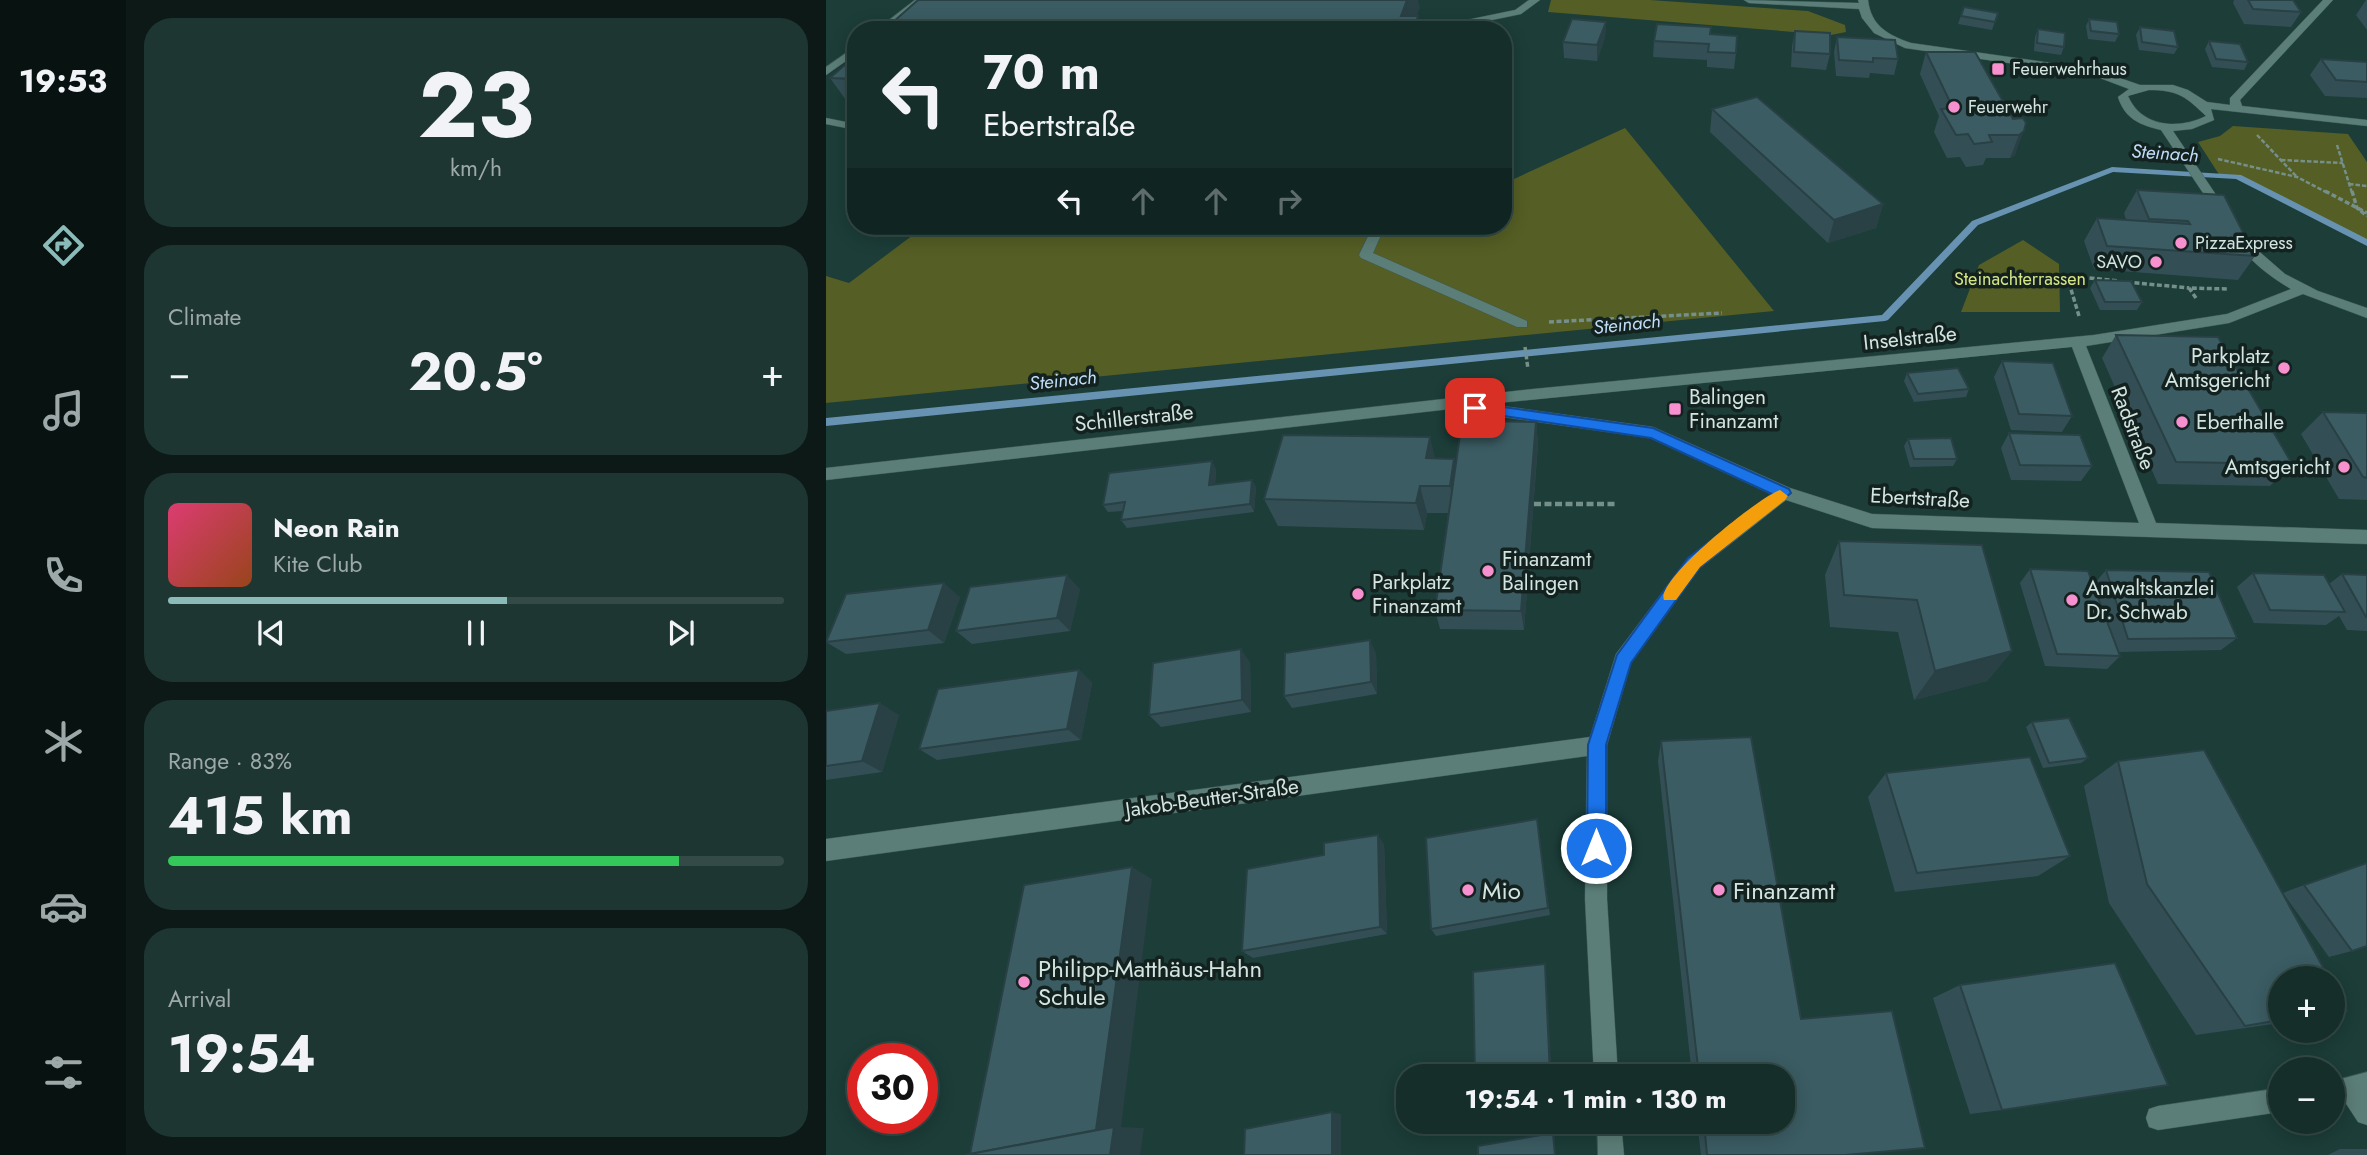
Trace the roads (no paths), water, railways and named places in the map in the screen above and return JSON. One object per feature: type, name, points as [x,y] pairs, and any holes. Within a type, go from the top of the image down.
[{"type":"street","points":[[893,21],[920,0]]},
{"type":"street","points":[[1474,21],[1518,12],[1535,0]]},
{"type":"street","points":[[1749,0],[1863,3],[1868,23],[1885,38],[1909,46],[2094,72],[2137,88],[2165,88],[2184,92],[2205,105],[2367,123]]},
{"type":"street","points":[[2236,107],[2234,100],[2328,0]]},
{"type":"street","points":[[826,72],[847,56]]},
{"type":"street","points":[[2070,70],[2123,97]]},
{"type":"street","points":[[2123,97],[2137,88]]},
{"type":"street","points":[[2123,97],[2123,104],[2131,113],[2165,127],[2200,125],[2210,117],[2255,120],[2280,115]]},
{"type":"street","points":[[2205,105],[2210,117]]},
{"type":"street","points":[[826,121],[847,125]]},
{"type":"street","points":[[2165,127],[2242,243],[2280,278],[2301,290],[2367,313]]},
{"type":"street","points":[[1375,235],[1366,255],[1522,329]]},
{"type":"street","name":"Inselstraße","points":[[1447,404],[2077,342],[2179,328],[2229,317],[2301,290]]},
{"type":"street","name":"Radstraße","points":[[2077,342],[2150,529]]},
{"type":"street","name":"Schillerstraße","points":[[826,474],[1447,404]]},
{"type":"street","name":"Ebertstraße","points":[[1447,404],[1653,433],[1784,493],[1872,520],[2367,537]]},
{"type":"street","points":[[1605,1064],[1596,899],[1597,745],[1623,660],[1694,563],[1784,493]]},
{"type":"street","name":"Jakob-Beutter-Straße","points":[[826,850],[1597,745]]},
{"type":"street","points":[[2350,1089],[2367,1114]]},
{"type":"street","points":[[2158,1118],[2268,1102]]},
{"type":"street","points":[[1610,1134],[1611,1155]]},
{"type":"waterway","name":"Steinach","points":[[826,422],[1885,318],[1975,223],[2112,169],[2238,177],[2367,243]]},
{"type":"place","name":"Feuerwehrhaus","points":[[1998,69]]},
{"type":"place","name":"Feuerwehr","points":[[1954,107]]},
{"type":"place","name":"PizzaExpress","points":[[2181,243]]},
{"type":"place","name":"SAVO","points":[[2156,262]]},
{"type":"place","name":"Parkplatz Amtsgericht","points":[[2284,368]]},
{"type":"place","name":"Balingen Finanzamt","points":[[1675,409]]},
{"type":"place","name":"Eberthalle","points":[[2182,422]]},
{"type":"place","name":"Amtsgericht","points":[[2344,467]]},
{"type":"place","name":"Finanzamt Balingen","points":[[1488,571]]},
{"type":"place","name":"Parkplatz Finanzamt","points":[[1358,594]]},
{"type":"place","name":"Anwaltskanzlei Dr. Schwab","points":[[2072,600]]},
{"type":"place","name":"Mio","points":[[1468,890]]},
{"type":"place","name":"Finanzamt","points":[[1719,890]]},
{"type":"place","name":"Philipp-Matthäus-Hahn Schule","points":[[1024,982]]},
{"type":"park label","name":"Steinachterrassen","points":[[2020,279]]}]
